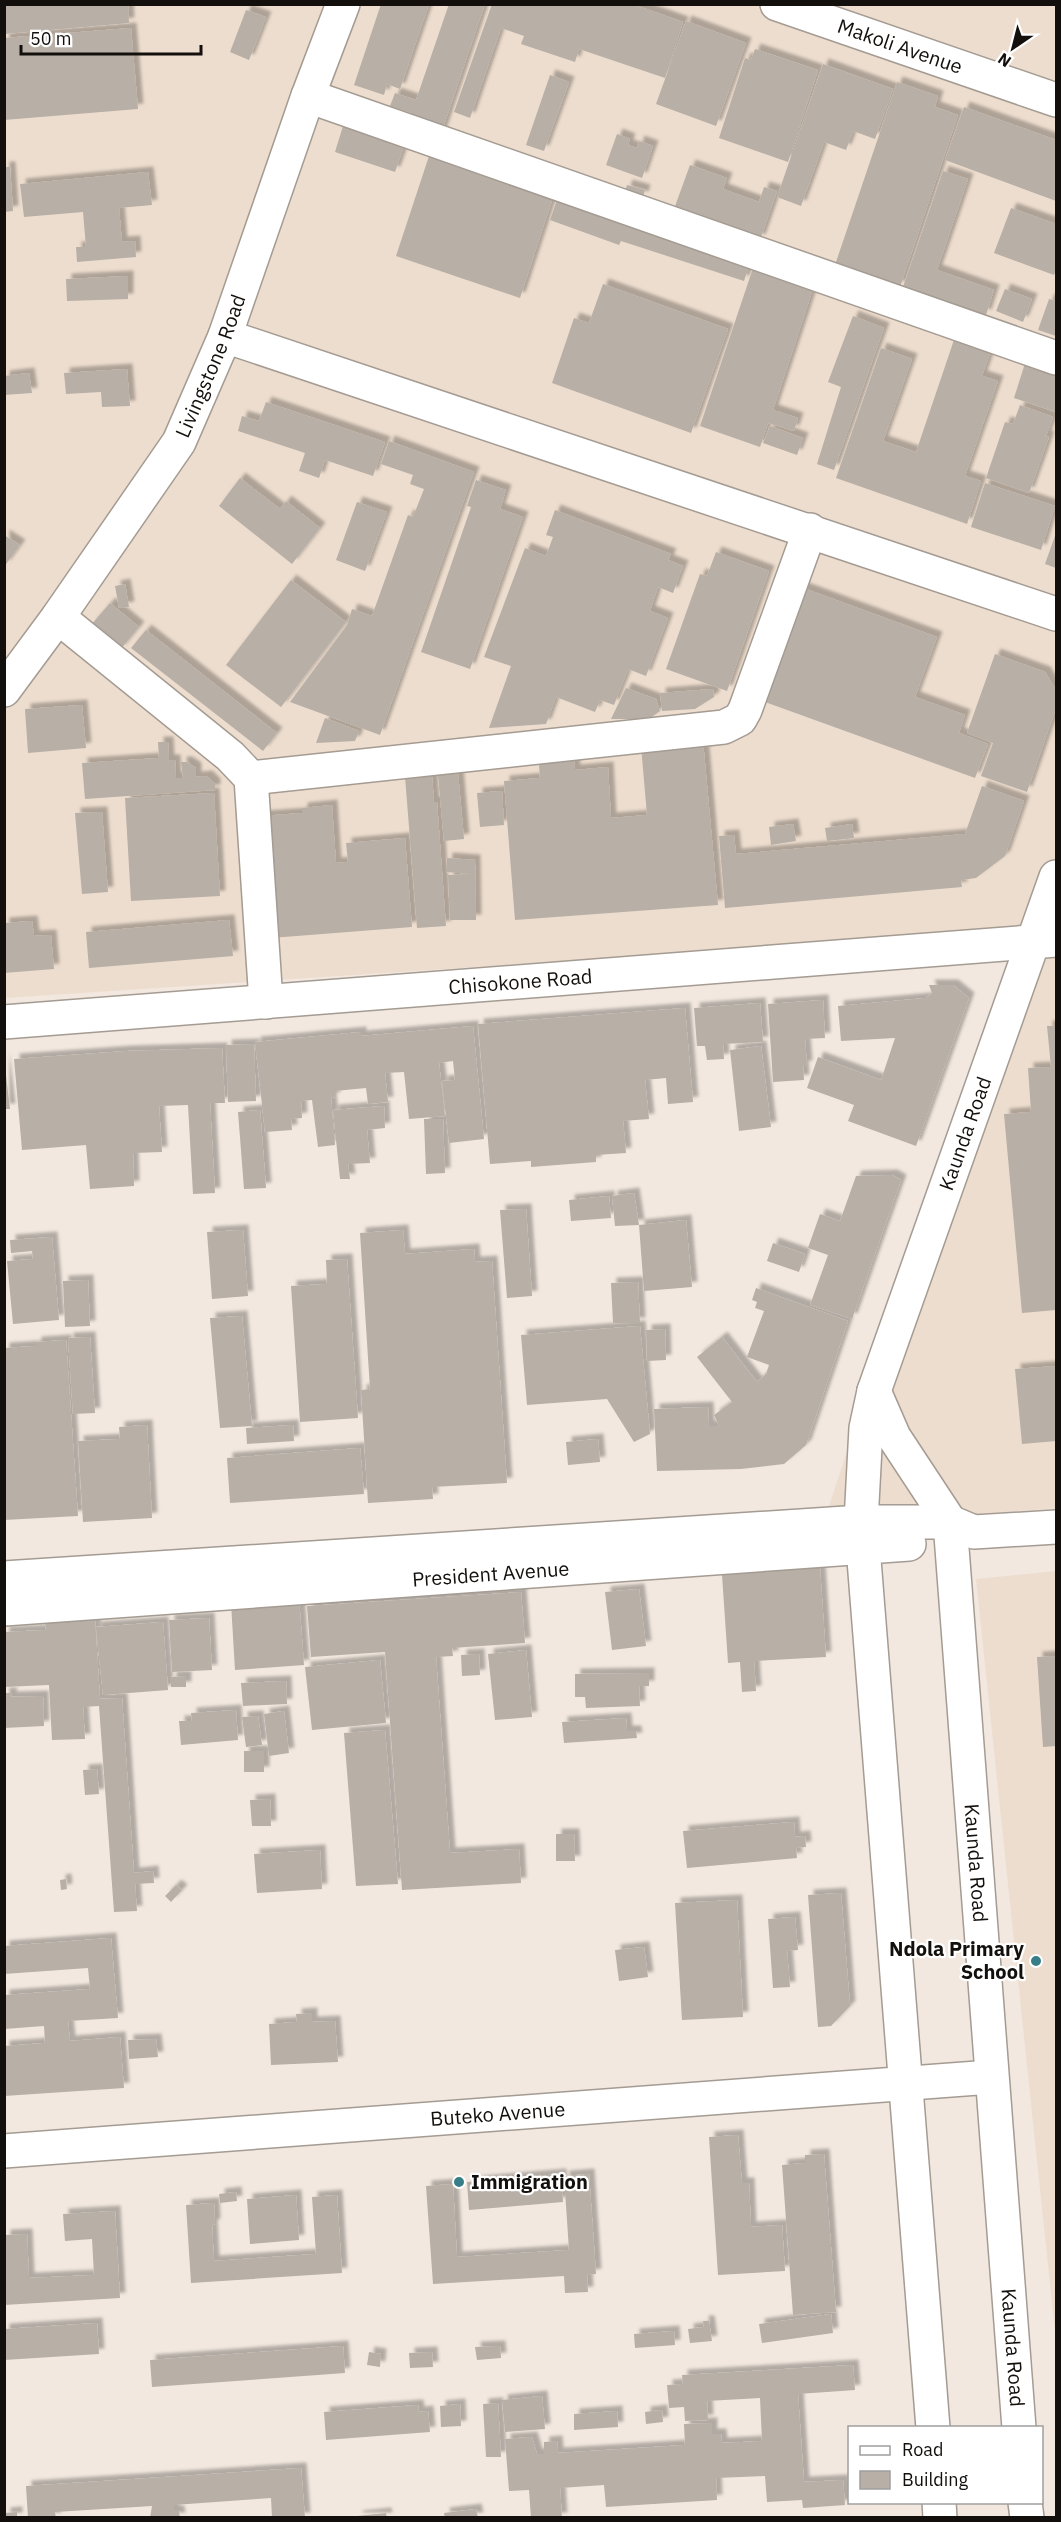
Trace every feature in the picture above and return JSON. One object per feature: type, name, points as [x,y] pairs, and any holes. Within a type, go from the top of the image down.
[{"type":"street","name":"Livingstone Road","points":[[5,688],[58,617],[179,442],[225,336],[308,96],[343,4]]},
{"type":"street","name":"Makoli Avenue","points":[[777,4],[1056,100]]},
{"type":"street","points":[[308,96],[1056,358]]},
{"type":"street","points":[[225,336],[1056,614]]},
{"type":"street","points":[[251,778],[724,727],[733,724],[745,710],[810,530]]},
{"type":"street","points":[[58,617],[230,756],[251,778],[266,1002]]},
{"type":"street","name":"Kaunda Road","points":[[933,2426],[862,1534],[866,1428],[874,1391],[953,1165],[1046,941],[1056,877]]},
{"type":"street","name":"Chisokone Road","points":[[4,1022],[1046,941]]},
{"type":"street","name":"Kaunda Road","points":[[874,1391],[894,1437],[958,1532],[991,2077],[1020,2426]]},
{"type":"street","name":"President Avenue","points":[[4,1578],[862,1534],[1056,1527]]},
{"type":"street","name":"President Avenue","points":[[4,1610],[862,1534]]},
{"type":"street","name":"Buteko Avenue","points":[[4,2151],[991,2077]]},
{"type":"shaded area","points":[[5,5],[1056,5],[1056,1508],[822,1527],[1020,931],[5,998]]},
{"type":"shaded area","name":"Ndola Primary School","points":[[1056,1571],[1056,2342],[976,1579]]},
{"type":"building","points":[[4,4],[128,4],[129,23],[4,34]]},
{"type":"building","points":[[381,4],[429,4],[400,89],[387,84],[384,95],[354,85]]},
{"type":"building","points":[[449,4],[485,4],[441,134],[408,122],[411,113],[390,106],[395,93],[416,100]]},
{"type":"building","points":[[492,4],[632,4],[683,22],[665,78],[579,49],[575,62],[521,44],[524,36],[501,28],[470,118],[454,112]]},
{"type":"building","points":[[246,10],[266,17],[249,60],[230,52]]},
{"type":"building","points":[[686,21],[746,43],[716,126],[656,104]]},
{"type":"building","points":[[131,28],[138,109],[4,120],[4,38]]},
{"type":"building","points":[[755,49],[818,70],[788,162],[719,138],[745,58],[751,60]]},
{"type":"building","points":[[823,64],[893,89],[875,139],[853,131],[846,150],[824,142],[801,206],[777,197]]},
{"type":"building","points":[[550,75],[569,82],[544,151],[526,145]]},
{"type":"building","points":[[897,82],[938,96],[935,107],[958,115],[900,287],[835,265]]},
{"type":"building","points":[[964,107],[1056,140],[1056,201],[945,160]]},
{"type":"building","points":[[343,126],[404,146],[395,172],[335,152]]},
{"type":"building","points":[[617,134],[630,139],[628,145],[637,148],[639,141],[653,146],[642,178],[606,165]]},
{"type":"building","points":[[430,153],[554,194],[520,298],[396,256]]},
{"type":"building","points":[[690,165],[727,178],[723,189],[759,202],[764,187],[777,191],[760,240],[674,209]]},
{"type":"building","points":[[4,167],[10,167],[13,211],[4,212]]},
{"type":"building","points":[[943,171],[968,179],[937,270],[994,290],[986,315],[903,287]]},
{"type":"building","points":[[148,172],[152,205],[119,208],[122,242],[135,241],[136,257],[77,262],[76,247],[86,247],[83,212],[24,217],[20,184]]},
{"type":"building","points":[[627,185],[645,190],[643,197],[625,192]]},
{"type":"building","points":[[559,194],[751,259],[744,281],[621,241],[619,245],[550,220]]},
{"type":"building","points":[[1011,208],[1056,224],[1054,275],[994,253]]},
{"type":"building","points":[[753,268],[813,289],[773,410],[798,418],[794,431],[768,423],[760,447],[700,426]]},
{"type":"building","points":[[128,276],[128,299],[67,301],[66,279]]},
{"type":"building","points":[[603,284],[728,329],[691,433],[552,383],[574,318],[589,323]]},
{"type":"building","points":[[1005,289],[1032,299],[1023,322],[996,311]]},
{"type":"building","points":[[1049,299],[1056,301],[1056,336],[1038,330]]},
{"type":"building","points":[[853,316],[884,328],[834,470],[817,464],[841,387],[828,382]]},
{"type":"building","points":[[958,328],[975,348],[990,353],[982,376],[998,381],[965,476],[981,481],[967,524],[836,478],[881,348],[912,359],[883,441],[916,452]]},
{"type":"building","points":[[1027,357],[1056,367],[1056,412],[1014,398]]},
{"type":"building","points":[[127,369],[130,406],[102,407],[101,392],[66,394],[64,373]]},
{"type":"building","points":[[29,373],[32,393],[4,395],[4,376]]},
{"type":"building","points":[[266,402],[385,442],[373,476],[325,460],[319,478],[299,471],[305,453],[238,431],[242,416],[259,421]]},
{"type":"building","points":[[1020,405],[1053,417],[1046,436],[1049,437],[1029,493],[986,478],[1005,422],[1013,424]]},
{"type":"building","points":[[770,426],[803,438],[797,455],[763,443]]},
{"type":"building","points":[[389,441],[474,472],[380,735],[290,702],[347,625],[352,609],[372,616],[408,515],[413,517],[424,489],[410,484],[413,475],[381,464]]},
{"type":"building","points":[[240,478],[280,509],[286,501],[320,528],[292,564],[219,506]]},
{"type":"building","points":[[476,480],[506,490],[500,509],[523,517],[470,669],[421,652],[471,507],[467,506]]},
{"type":"building","points":[[985,483],[1055,506],[1041,550],[971,527]]},
{"type":"building","points":[[357,502],[387,512],[365,571],[336,560]]},
{"type":"building","points":[[555,510],[671,554],[668,560],[683,566],[673,593],[658,587],[650,611],[668,618],[646,676],[628,669],[614,705],[600,700],[595,712],[556,697],[546,724],[489,728],[511,666],[484,657],[525,548],[546,556],[553,537],[546,535]]},
{"type":"building","points":[[1056,533],[1056,568],[1045,564]]},
{"type":"building","points":[[4,535],[20,545],[4,567]]},
{"type":"building","points":[[716,552],[769,571],[727,691],[666,669],[700,574],[707,576]]},
{"type":"building","points":[[291,580],[346,622],[281,707],[226,665]]},
{"type":"building","points":[[125,584],[129,607],[119,608],[115,586]]},
{"type":"building","points":[[795,585],[937,637],[915,697],[965,715],[959,733],[988,744],[975,778],[754,698]]},
{"type":"building","points":[[110,603],[139,627],[120,650],[91,625]]},
{"type":"building","points":[[146,630],[277,733],[263,751],[131,648]]},
{"type":"building","points":[[995,654],[1045,672],[1056,690],[1056,708],[1027,792],[981,776],[993,743],[967,733]]},
{"type":"building","points":[[626,688],[656,699],[660,711],[649,719],[611,719]]},
{"type":"building","points":[[713,689],[714,697],[695,709],[662,711],[660,693]]},
{"type":"building","points":[[82,705],[86,748],[28,753],[25,709]]},
{"type":"building","points":[[325,718],[359,731],[355,741],[316,743]]},
{"type":"building","points":[[703,741],[718,905],[515,920],[504,781],[540,778],[538,751],[573,749],[575,770],[608,767],[611,818],[647,815],[641,746]]},
{"type":"building","points":[[158,742],[168,742],[169,760],[175,760],[176,778],[183,778],[181,762],[187,762],[196,768],[196,777],[207,776],[215,784],[215,790],[85,799],[82,763],[159,758]]},
{"type":"building","points":[[457,762],[464,839],[444,841],[437,764]]},
{"type":"building","points":[[431,763],[434,802],[437,802],[446,926],[417,928],[404,764]]},
{"type":"building","points":[[982,786],[1024,801],[1005,856],[976,878],[961,880],[962,887],[725,908],[719,836],[734,835],[736,854],[965,834]]},
{"type":"building","points":[[502,791],[504,825],[480,827],[477,793]]},
{"type":"building","points":[[214,793],[220,896],[131,901],[125,798]]},
{"type":"building","points":[[332,805],[336,863],[348,862],[346,843],[405,838],[412,927],[271,938],[261,816],[302,813],[302,808]]},
{"type":"building","points":[[102,812],[108,892],[82,894],[75,813]]},
{"type":"building","points":[[793,824],[796,841],[771,845],[769,827]]},
{"type":"building","points":[[852,824],[854,838],[827,841],[825,828]]},
{"type":"building","points":[[447,858],[475,860],[476,920],[450,920],[448,875],[472,874],[446,872]]},
{"type":"building","points":[[229,920],[233,956],[89,968],[86,932]]},
{"type":"building","points":[[32,921],[34,936],[51,935],[54,969],[4,973],[4,923]]},
{"type":"building","points":[[929,985],[953,985],[969,998],[916,1146],[848,1121],[854,1105],[807,1088],[818,1057],[881,1080],[895,1038],[841,1041],[838,1006],[926,998],[932,993]]},
{"type":"building","points":[[823,1000],[825,1038],[805,1039],[807,1066],[803,1066],[804,1080],[773,1082],[768,1004]]},
{"type":"building","points":[[760,1003],[763,1042],[723,1044],[724,1059],[707,1060],[705,1046],[697,1046],[694,1008]]},
{"type":"building","points":[[685,1008],[693,1102],[668,1104],[666,1078],[645,1080],[649,1119],[623,1121],[626,1153],[596,1155],[596,1162],[531,1167],[531,1161],[490,1164],[478,1024]]},
{"type":"building","points":[[473,1026],[484,1139],[449,1143],[442,1081],[455,1080],[453,1061],[439,1063],[445,1116],[409,1119],[404,1072],[385,1073],[388,1102],[368,1104],[366,1088],[335,1091],[335,1097],[331,1098],[335,1145],[318,1147],[312,1100],[301,1101],[302,1118],[291,1119],[292,1130],[265,1132],[255,1042],[361,1032],[361,1036]]},
{"type":"building","points":[[1047,1026],[1056,1026],[1056,1310],[1022,1313],[1004,1114],[1031,1112],[1028,1068],[1051,1067]]},
{"type":"building","points":[[254,1044],[256,1101],[228,1102],[226,1045]]},
{"type":"building","points":[[761,1046],[771,1127],[739,1131],[730,1050]]},
{"type":"building","points":[[222,1048],[225,1103],[210,1103],[215,1193],[193,1194],[188,1105],[159,1106],[162,1152],[133,1153],[134,1186],[90,1189],[86,1145],[22,1150],[14,1059],[127,1051]]},
{"type":"building","points":[[4,1058],[10,1109],[4,1109]]},
{"type":"building","points":[[384,1106],[385,1128],[367,1130],[370,1163],[348,1164],[350,1179],[340,1179],[333,1110]]},
{"type":"building","points":[[260,1110],[266,1188],[244,1189],[238,1112]]},
{"type":"building","points":[[424,1119],[443,1119],[445,1173],[426,1174]]},
{"type":"building","points":[[892,1175],[901,1180],[852,1319],[810,1305],[828,1255],[808,1248],[820,1214],[840,1221],[856,1176]]},
{"type":"building","points":[[634,1193],[639,1225],[615,1226],[612,1196]]},
{"type":"building","points":[[609,1196],[611,1218],[571,1221],[569,1200]]},
{"type":"building","points":[[526,1209],[532,1296],[507,1298],[500,1210]]},
{"type":"building","points":[[686,1220],[692,1287],[644,1291],[639,1225]]},
{"type":"building","points":[[243,1230],[248,1296],[212,1299],[207,1232]]},
{"type":"building","points":[[403,1230],[405,1254],[474,1249],[475,1262],[492,1261],[507,1483],[432,1487],[433,1499],[368,1503],[361,1390],[370,1389],[360,1233]]},
{"type":"building","points":[[52,1237],[59,1320],[13,1324],[7,1261],[33,1259],[32,1251],[11,1253],[10,1240]]},
{"type":"building","points":[[773,1243],[805,1254],[799,1272],[767,1261]]},
{"type":"building","points":[[347,1259],[358,1418],[300,1422],[291,1286],[327,1284],[326,1260]]},
{"type":"building","points":[[88,1280],[90,1326],[65,1327],[63,1281]]},
{"type":"building","points":[[638,1282],[640,1323],[613,1323],[611,1283]]},
{"type":"building","points":[[756,1288],[848,1321],[806,1445],[784,1464],[741,1469],[657,1471],[654,1409],[708,1407],[709,1426],[719,1426],[714,1415],[732,1402],[697,1357],[722,1337],[757,1382],[766,1374],[769,1365],[747,1357],[764,1311],[755,1308],[757,1302],[752,1300]]},
{"type":"building","points":[[242,1316],[252,1426],[220,1428],[210,1318]]},
{"type":"building","points":[[640,1326],[650,1434],[634,1442],[607,1399],[527,1405],[521,1335]]},
{"type":"building","points":[[665,1329],[666,1360],[647,1361],[646,1330]]},
{"type":"building","points":[[90,1337],[95,1413],[73,1414],[68,1338]]},
{"type":"building","points":[[66,1340],[78,1516],[4,1520],[4,1348],[36,1346],[36,1342]]},
{"type":"building","points":[[1056,1366],[1056,1441],[1022,1444],[1015,1369]]},
{"type":"building","points":[[147,1425],[152,1518],[83,1522],[78,1441],[120,1439],[119,1427]]},
{"type":"building","points":[[293,1425],[294,1441],[247,1444],[246,1428]]},
{"type":"building","points":[[598,1439],[600,1462],[568,1465],[566,1442]]},
{"type":"building","points":[[360,1448],[364,1494],[230,1503],[227,1458]]},
{"type":"building","points":[[806,1556],[820,1568],[826,1657],[754,1661],[756,1691],[742,1692],[740,1662],[728,1663],[722,1575],[732,1574],[731,1561]]},
{"type":"building","points":[[639,1589],[646,1646],[612,1650],[605,1592]]},
{"type":"building","points":[[521,1592],[525,1643],[452,1648],[453,1656],[436,1657],[450,1853],[519,1849],[521,1883],[402,1890],[385,1652],[311,1657],[307,1606]]},
{"type":"building","points":[[299,1599],[304,1665],[235,1670],[231,1603]]},
{"type":"building","points":[[209,1618],[212,1670],[172,1672],[169,1620]]},
{"type":"building","points":[[95,1620],[100,1699],[122,1698],[134,1873],[153,1871],[154,1883],[135,1884],[137,1911],[114,1912],[99,1706],[83,1707],[85,1739],[52,1740],[49,1685],[4,1687],[4,1632],[46,1630],[45,1622]]},
{"type":"building","points":[[163,1622],[168,1690],[103,1695],[96,1627]]},
{"type":"building","points":[[526,1650],[532,1717],[495,1720],[488,1654]]},
{"type":"building","points":[[479,1654],[480,1675],[462,1676],[461,1655]]},
{"type":"building","points":[[1056,1656],[1056,1746],[1043,1747],[1037,1657]]},
{"type":"building","points":[[380,1660],[386,1723],[312,1730],[305,1667]]},
{"type":"building","points":[[649,1673],[649,1686],[639,1686],[640,1706],[586,1708],[585,1697],[575,1697],[575,1674]]},
{"type":"building","points":[[186,1676],[186,1687],[171,1687],[171,1677]]},
{"type":"building","points":[[286,1681],[287,1704],[243,1706],[241,1683]]},
{"type":"building","points":[[4,1693],[12,1693],[11,1697],[43,1696],[44,1726],[4,1728]]},
{"type":"building","points":[[236,1710],[238,1740],[181,1745],[179,1721],[192,1721],[191,1713]]},
{"type":"building","points":[[284,1711],[289,1753],[269,1756],[264,1714]]},
{"type":"building","points":[[258,1716],[262,1745],[246,1747],[242,1717]]},
{"type":"building","points":[[626,1718],[627,1731],[636,1731],[637,1738],[564,1743],[562,1722]]},
{"type":"building","points":[[385,1730],[398,1884],[356,1886],[344,1733]]},
{"type":"building","points":[[244,1751],[264,1751],[264,1772],[244,1772]]},
{"type":"building","points":[[97,1769],[99,1794],[85,1795],[83,1770]]},
{"type":"building","points":[[270,1799],[271,1826],[252,1826],[250,1800]]},
{"type":"building","points":[[794,1822],[795,1837],[805,1836],[806,1847],[796,1848],[797,1858],[687,1868],[683,1831]]},
{"type":"building","points":[[556,1834],[574,1834],[575,1861],[556,1861]]},
{"type":"building","points":[[320,1850],[322,1889],[257,1893],[254,1854]]},
{"type":"building","points":[[66,1879],[67,1889],[61,1890],[60,1880]]},
{"type":"building","points":[[176,1885],[182,1890],[171,1902],[165,1896]]},
{"type":"building","points":[[841,1893],[850,2006],[831,2026],[818,2027],[808,1895]]},
{"type":"building","points":[[737,1900],[743,2017],[682,2020],[675,1903]]},
{"type":"building","points":[[795,1917],[798,1950],[787,1951],[790,1987],[773,1988],[768,1919]]},
{"type":"building","points":[[111,1938],[118,2018],[68,2021],[70,2041],[120,2037],[124,2088],[4,2096],[4,2046],[45,2043],[44,2026],[4,2029],[4,1995],[90,1989],[88,1968],[4,1974],[4,1946]]},
{"type":"building","points":[[644,1947],[648,1977],[619,1981],[615,1950]]},
{"type":"building","points":[[312,2013],[312,2022],[335,2021],[338,2062],[271,2065],[269,2024],[297,2022],[296,2014]]},
{"type":"building","points":[[156,2039],[158,2057],[129,2059],[128,2040]]},
{"type":"building","points":[[738,2135],[742,2183],[749,2183],[751,2227],[782,2225],[785,2271],[718,2275],[709,2137]]},
{"type":"building","points":[[824,2154],[836,2312],[793,2315],[782,2165],[805,2163],[805,2155]]},
{"type":"building","points":[[561,2174],[563,2202],[469,2210],[467,2182]]},
{"type":"building","points":[[589,2174],[596,2274],[587,2275],[588,2292],[565,2293],[564,2276],[433,2284],[426,2186],[453,2184],[457,2257],[569,2250],[564,2176]]},
{"type":"building","points":[[236,2192],[237,2201],[220,2203],[219,2194]]},
{"type":"building","points":[[296,2195],[299,2240],[250,2244],[247,2199]]},
{"type":"building","points":[[337,2195],[342,2273],[191,2283],[186,2205],[214,2203],[215,2224],[212,2225],[214,2261],[316,2254],[312,2197]]},
{"type":"building","points":[[115,2211],[120,2298],[4,2305],[5,2235],[27,2234],[29,2278],[94,2275],[92,2239],[65,2241],[63,2214]]},
{"type":"building","points":[[831,2314],[833,2333],[762,2343],[759,2324]]},
{"type":"building","points":[[703,2321],[709,2321],[712,2341],[690,2343],[688,2329],[704,2327]]},
{"type":"building","points":[[97,2323],[99,2354],[4,2360],[4,2329]]},
{"type":"building","points":[[674,2331],[675,2345],[635,2348],[634,2334]]},
{"type":"building","points":[[343,2346],[345,2373],[152,2387],[150,2360]]},
{"type":"building","points":[[500,2346],[501,2358],[477,2360],[475,2347]]},
{"type":"building","points":[[369,2352],[381,2354],[380,2367],[367,2365]]},
{"type":"building","points":[[432,2352],[433,2367],[410,2368],[409,2353]]},
{"type":"building","points":[[853,2365],[855,2390],[798,2394],[804,2482],[843,2480],[845,2505],[803,2508],[802,2500],[767,2502],[765,2476],[716,2478],[717,2500],[606,2507],[604,2485],[560,2488],[562,2518],[531,2518],[529,2490],[509,2491],[505,2439],[532,2437],[537,2454],[544,2454],[544,2442],[557,2441],[558,2453],[685,2445],[684,2424],[712,2423],[712,2434],[721,2434],[722,2443],[762,2441],[760,2398],[707,2401],[708,2420],[685,2421],[684,2407],[669,2408],[667,2385],[683,2384],[682,2375]]},
{"type":"building","points":[[542,2396],[545,2429],[505,2432],[502,2400]]},
{"type":"building","points":[[498,2403],[501,2457],[486,2457],[483,2404]]},
{"type":"building","points":[[460,2404],[461,2426],[441,2427],[440,2406]]},
{"type":"building","points":[[418,2405],[419,2412],[428,2411],[430,2432],[326,2440],[324,2412]]},
{"type":"building","points":[[662,2410],[663,2422],[646,2424],[645,2412]]},
{"type":"building","points":[[617,2411],[618,2427],[574,2430],[574,2414]]},
{"type":"building","points":[[301,2468],[305,2518],[272,2518],[271,2498],[174,2505],[174,2511],[179,2511],[180,2518],[150,2518],[152,2506],[55,2512],[56,2518],[28,2518],[26,2486]]},
{"type":"building","points":[[476,2509],[478,2518],[445,2518],[444,2513]]},
{"type":"building","points":[[17,2512],[17,2518],[5,2518],[5,2513]]},
{"type":"building","points":[[386,2513],[387,2518],[358,2518],[357,2516]]},
{"type":"place","name":"Ndola Primary School","points":[[1036,1961]]},
{"type":"place","name":"Immigration","points":[[459,2182]]}]
